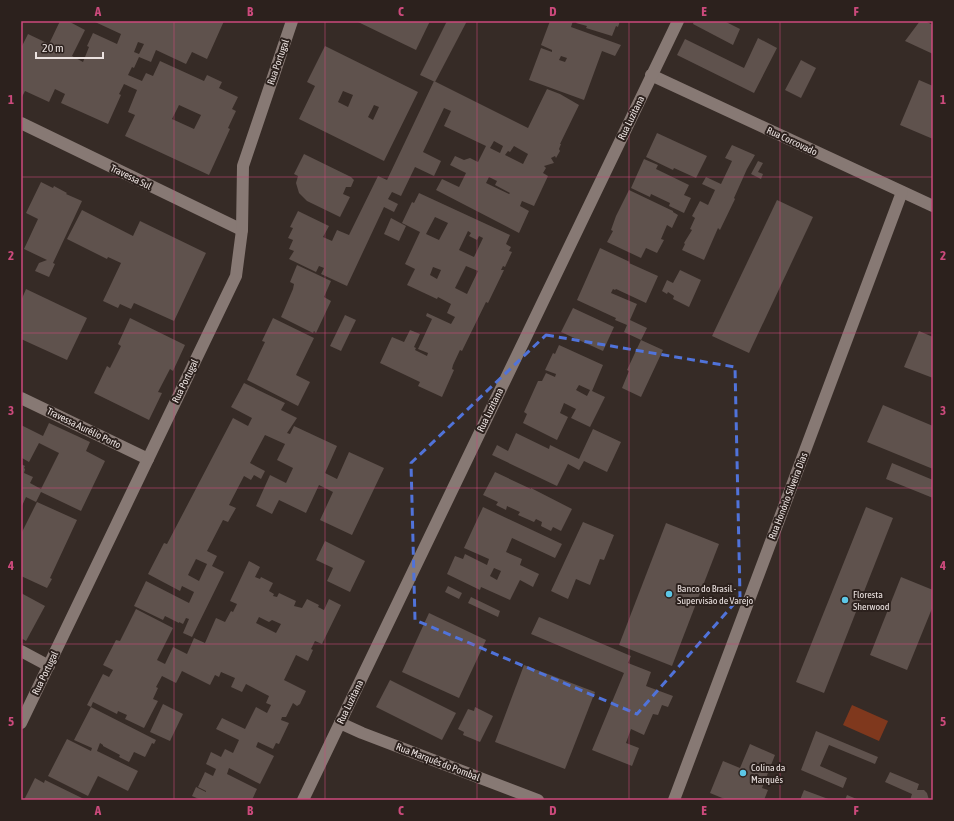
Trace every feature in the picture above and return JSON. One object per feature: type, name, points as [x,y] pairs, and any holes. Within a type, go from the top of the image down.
[{"type":"street","name":"Rua Portugal","points":[[21,723],[236,276],[242,230],[242,166],[292,21]]},
{"type":"street","name":"Rua Luzitana","points":[[303,800],[678,21]]},
{"type":"street","name":"Rua Corcovado","points":[[651,75],[933,206]]},
{"type":"street","name":"Travessa Sul","points":[[21,123],[242,230]]},
{"type":"street","name":"Rua Honório Silveira Dias","points":[[674,800],[902,192]]},
{"type":"street","name":"Travessa Aurélio Porto","points":[[21,398],[148,459]]},
{"type":"street","points":[[21,651],[49,666]]},
{"type":"street","name":"Rua Marquês do Pombal","points":[[340,723],[362,733],[538,800]]},
{"type":"highlighted area","points":[[546,335],[735,367],[740,597],[637,714],[415,620],[411,463]]},
{"type":"shaded area","points":[[852,705],[888,721],[879,741],[843,725]]},
{"type":"building","points":[[60,21],[68,21],[85,30],[72,56],[83,62],[89,47],[87,46],[93,33],[117,44],[121,34],[93,21],[224,21],[207,59],[192,52],[186,64],[156,50],[151,62],[139,57],[134,68],[132,67],[128,75],[142,81],[146,73],[153,76],[160,61],[204,81],[207,75],[222,82],[219,88],[238,97],[232,109],[236,111],[228,128],[230,129],[209,175],[125,136],[135,115],[128,112],[137,90],[124,84],[119,94],[121,95],[108,124],[61,103],[65,94],[55,89],[49,102],[25,91],[21,99],[21,45],[22,46],[28,34],[49,44]],"holes":[[[138,42],[144,44],[139,54],[134,52]],[[179,105],[201,115],[194,129],[172,119]]]},
{"type":"building","points":[[356,21],[430,21],[416,50]]},
{"type":"building","points":[[447,21],[467,21],[435,82],[420,75]]},
{"type":"building","points":[[550,21],[573,21],[571,27],[621,45],[615,56],[602,51],[584,100],[529,80],[541,48],[552,52],[552,50],[541,45]],"holes":[[[561,56],[567,58],[565,62],[559,60]]]},
{"type":"building","points":[[577,21],[620,21],[612,36],[586,28],[587,26],[576,23]]},
{"type":"building","points":[[694,21],[724,21],[740,29],[733,45],[693,24]]},
{"type":"building","points":[[920,21],[925,21],[933,25],[933,54],[905,41]]},
{"type":"building","points":[[758,38],[777,48],[754,93],[677,55],[685,39],[744,68]]},
{"type":"building","points":[[325,46],[418,92],[384,161],[299,119],[315,86],[307,82]],"holes":[[[343,91],[353,95],[348,107],[338,102]],[[374,105],[379,107],[373,120],[368,117]]]},
{"type":"building","points":[[801,60],[816,68],[801,98],[785,90]]},
{"type":"building","points":[[919,80],[933,86],[933,139],[900,125]]},
{"type":"building","points":[[434,81],[528,128],[547,89],[560,94],[579,105],[560,144],[560,151],[556,158],[555,156],[551,158],[554,163],[544,166],[546,168],[543,173],[548,176],[534,206],[522,201],[520,206],[529,211],[519,233],[436,190],[442,179],[459,187],[466,173],[450,165],[455,156],[464,160],[470,158],[478,162],[486,146],[444,126],[451,111],[444,108],[423,152],[441,161],[434,176],[415,167],[401,196],[392,192],[388,199],[398,204],[394,212],[384,207],[347,286],[321,274],[324,268],[319,266],[316,272],[289,259],[294,251],[289,249],[293,240],[288,238],[293,228],[290,227],[298,211],[329,226],[323,237],[332,241],[337,230],[349,235],[378,176],[387,180]],"holes":[[[494,141],[503,146],[500,153],[490,148]],[[514,146],[528,154],[523,164],[505,155],[508,151],[510,152]],[[489,177],[497,181],[495,185],[510,193],[509,194],[486,183]]]},
{"type":"building","points":[[657,133],[707,156],[696,178],[674,168],[673,170],[646,157]]},
{"type":"building","points":[[732,145],[755,155],[747,169],[720,230],[718,228],[704,260],[682,250],[685,244],[684,243],[692,230],[690,229],[695,218],[692,216],[700,201],[708,205],[715,190],[702,184],[706,177],[721,184],[732,161],[725,158]]},
{"type":"building","points":[[304,154],[351,177],[354,180],[351,187],[346,187],[343,194],[350,197],[340,217],[307,201],[299,193],[296,183],[298,176],[294,174]]},
{"type":"building","points":[[644,159],[658,165],[656,169],[689,185],[684,195],[691,198],[684,213],[669,206],[670,203],[651,194],[650,197],[631,188]]},
{"type":"building","points":[[758,161],[763,163],[758,172],[763,174],[761,179],[751,174]]},
{"type":"building","points":[[41,182],[53,188],[54,186],[67,193],[66,194],[82,201],[53,263],[55,264],[49,277],[35,271],[39,263],[47,260],[24,249],[38,219],[26,213]]},
{"type":"building","points":[[629,190],[673,211],[678,215],[672,228],[667,225],[661,239],[664,240],[657,253],[646,248],[641,258],[607,242],[613,231],[611,230],[616,216]]},
{"type":"building","points":[[419,193],[510,235],[506,244],[511,247],[509,251],[512,252],[505,267],[503,266],[501,270],[504,270],[488,303],[486,302],[462,351],[460,350],[453,365],[452,369],[454,370],[442,397],[418,386],[420,382],[380,363],[392,337],[404,342],[410,330],[420,334],[414,347],[416,348],[415,350],[427,356],[428,353],[418,349],[432,319],[426,316],[427,313],[451,324],[455,317],[447,313],[451,304],[438,297],[437,299],[407,285],[415,269],[405,264],[420,232],[402,223],[412,202],[414,203]],"holes":[[[435,217],[448,223],[439,240],[426,234]],[[468,231],[471,233],[469,236],[477,240],[479,236],[483,238],[474,257],[459,250]],[[466,266],[478,271],[467,294],[455,288]],[[433,267],[441,270],[437,279],[430,275]]]},
{"type":"building","points":[[777,200],[813,217],[749,353],[712,336]]},
{"type":"building","points":[[82,210],[133,236],[140,221],[206,253],[174,321],[134,303],[131,309],[120,304],[118,308],[103,301],[121,263],[108,257],[107,259],[67,239]]},
{"type":"building","points":[[391,218],[406,226],[399,241],[384,234]]},
{"type":"building","points":[[600,248],[658,276],[646,303],[616,289],[613,289],[611,293],[637,304],[630,320],[647,328],[641,340],[624,332],[627,325],[615,320],[616,318],[577,300]]},
{"type":"building","points":[[297,265],[331,281],[324,297],[331,301],[316,333],[314,331],[313,333],[281,317],[293,289],[294,284],[290,282]]},
{"type":"building","points":[[680,270],[701,280],[689,307],[673,299],[674,296],[668,292],[667,294],[662,291],[667,280],[673,283]]},
{"type":"building","points":[[26,289],[87,318],[67,360],[21,339],[21,301]]},
{"type":"building","points":[[573,308],[614,327],[603,351],[561,332]]},
{"type":"building","points":[[345,315],[356,320],[341,351],[330,346]]},
{"type":"building","points":[[130,318],[185,345],[173,371],[170,369],[158,392],[162,393],[149,420],[94,393],[107,366],[110,368],[121,346],[118,344]]},
{"type":"building","points":[[273,318],[314,338],[296,375],[310,382],[298,406],[247,380],[265,342],[262,341]]},
{"type":"building","points":[[919,331],[933,337],[933,378],[904,367]]},
{"type":"building","points":[[641,340],[663,350],[641,397],[622,388],[629,371],[627,370]]},
{"type":"building","points":[[559,345],[603,365],[592,391],[605,397],[590,427],[571,418],[576,409],[564,403],[560,413],[568,417],[557,440],[523,423],[527,414],[524,412],[538,381],[542,381],[546,373],[555,377],[556,374],[545,370],[553,353],[555,354]],"holes":[[[579,385],[590,390],[587,396],[576,390]]]},
{"type":"building","points":[[244,383],[285,403],[281,410],[297,418],[287,433],[290,434],[294,426],[337,446],[325,473],[337,479],[349,452],[384,468],[352,535],[320,520],[333,492],[319,485],[306,513],[279,500],[272,514],[256,506],[270,475],[286,483],[293,468],[277,460],[285,444],[265,435],[250,463],[265,471],[261,479],[254,475],[251,480],[244,476],[229,505],[236,508],[228,522],[223,520],[207,551],[217,556],[212,566],[224,572],[192,637],[183,633],[189,619],[186,618],[183,624],[165,616],[163,620],[134,606],[146,581],[189,603],[194,592],[182,586],[180,591],[148,574],[164,543],[167,544],[233,418],[248,426],[252,418],[231,407]],"holes":[[[196,559],[207,564],[199,581],[188,575]]]},
{"type":"building","points":[[883,405],[933,426],[933,469],[867,442]]},
{"type":"building","points":[[49,423],[90,442],[86,451],[105,461],[81,511],[41,492],[36,502],[26,497],[21,508],[21,464],[25,466],[24,473],[33,477],[30,483],[41,489],[59,453],[39,443],[29,462],[22,458],[21,460],[21,425],[43,436]]},
{"type":"building","points":[[593,429],[621,442],[607,472],[584,461],[579,470],[568,464],[557,486],[492,455],[497,445],[508,451],[516,433],[549,449],[550,445],[579,459]]},
{"type":"building","points":[[892,463],[933,480],[933,498],[886,479]]},
{"type":"building","points":[[495,472],[572,509],[561,531],[553,527],[551,531],[541,526],[542,522],[536,519],[534,522],[518,515],[520,512],[507,506],[506,510],[496,505],[498,502],[483,495]]},
{"type":"building","points":[[37,502],[77,520],[50,578],[52,579],[47,588],[21,576],[21,534]]},
{"type":"building","points":[[483,507],[562,544],[555,558],[512,538],[506,552],[522,559],[520,565],[539,574],[533,587],[520,580],[510,600],[481,587],[480,590],[447,574],[455,556],[463,559],[465,554],[487,565],[489,559],[464,548]],"holes":[[[494,568],[501,571],[497,580],[490,576]]]},
{"type":"building","name":"Floresta Sherwood","points":[[866,507],[893,518],[824,693],[796,682]]},
{"type":"building","points":[[583,522],[614,535],[604,560],[600,559],[590,585],[576,579],[568,599],[551,591]]},
{"type":"building","name":"Banco do Brasil - Supervisão de Varejo","points":[[666,523],[719,544],[672,666],[619,645]]},
{"type":"building","points":[[325,541],[365,561],[350,592],[327,581],[333,568],[316,560]]},
{"type":"building","points":[[249,561],[260,567],[255,577],[260,579],[261,577],[273,583],[269,591],[274,594],[273,596],[277,597],[279,593],[296,601],[294,606],[302,608],[307,599],[319,605],[318,607],[324,610],[329,599],[341,605],[322,644],[315,641],[308,661],[296,655],[284,680],[306,691],[300,704],[297,706],[293,703],[286,717],[282,717],[281,720],[289,723],[279,744],[276,743],[273,749],[258,742],[256,747],[274,756],[260,784],[229,768],[227,774],[257,789],[252,800],[201,800],[192,796],[196,787],[206,792],[198,787],[205,772],[213,776],[216,769],[206,764],[211,752],[221,757],[225,749],[233,753],[239,740],[216,729],[222,718],[245,729],[256,707],[267,713],[271,705],[266,703],[269,696],[246,684],[242,692],[231,687],[235,678],[221,672],[219,677],[215,675],[210,685],[182,671],[176,683],[162,676],[156,687],[158,688],[153,699],[158,701],[144,728],[125,719],[127,715],[118,711],[117,714],[93,702],[91,707],[87,705],[103,674],[109,677],[113,670],[103,665],[116,640],[120,641],[136,609],[173,628],[157,660],[165,664],[173,647],[187,654],[194,638],[205,643],[216,618],[225,622],[237,604],[230,601]],"holes":[[[259,617],[269,622],[272,620],[281,624],[276,633],[256,623]]]},
{"type":"building","points":[[901,577],[933,590],[933,606],[907,670],[870,655]]},
{"type":"building","points":[[448,586],[462,593],[459,599],[445,592]]},
{"type":"building","points":[[21,593],[45,606],[26,641],[21,638]]},
{"type":"building","points":[[471,597],[500,611],[498,617],[468,603]]},
{"type":"building","points":[[429,613],[486,640],[459,698],[402,672]]},
{"type":"building","points":[[539,617],[631,656],[628,663],[651,672],[646,686],[673,696],[668,707],[662,705],[658,715],[653,714],[644,735],[631,729],[626,743],[639,748],[632,766],[592,750],[624,673],[531,634]]},
{"type":"building","points":[[524,665],[595,692],[565,769],[495,742]]},
{"type":"building","points":[[390,680],[456,713],[442,740],[376,707]]},
{"type":"building","points":[[163,704],[183,714],[170,741],[150,732]]},
{"type":"building","points":[[91,707],[156,740],[154,744],[152,743],[145,757],[134,752],[129,762],[119,757],[120,755],[100,743],[97,751],[138,771],[128,791],[98,776],[88,796],[48,776],[67,739],[91,751],[92,748],[74,740]]},
{"type":"building","points":[[475,707],[493,716],[480,742],[463,735],[464,732],[458,729],[468,709],[474,711]]},
{"type":"building","points":[[816,731],[878,757],[875,764],[829,745],[820,766],[847,778],[843,788],[801,770]]},
{"type":"building","name":"Colina da Marquês","points":[[750,744],[775,755],[762,788],[768,790],[764,800],[727,800],[710,793],[723,761],[740,768]]},
{"type":"building","points":[[890,772],[919,784],[917,790],[924,790],[927,793],[929,800],[910,800],[912,794],[885,782]]},
{"type":"building","points":[[35,778],[44,783],[45,780],[86,800],[24,800]]},
{"type":"building","points":[[804,790],[831,800],[800,800]]},
{"type":"building","points":[[847,795],[859,800],[845,800]]},
{"type":"place","name":"Banco do Brasil - Supervisão de Varejo","points":[[669,594]]},
{"type":"place","name":"Floresta Sherwood","points":[[845,600]]},
{"type":"place","name":"Colina da Marquês","points":[[743,773]]}]
